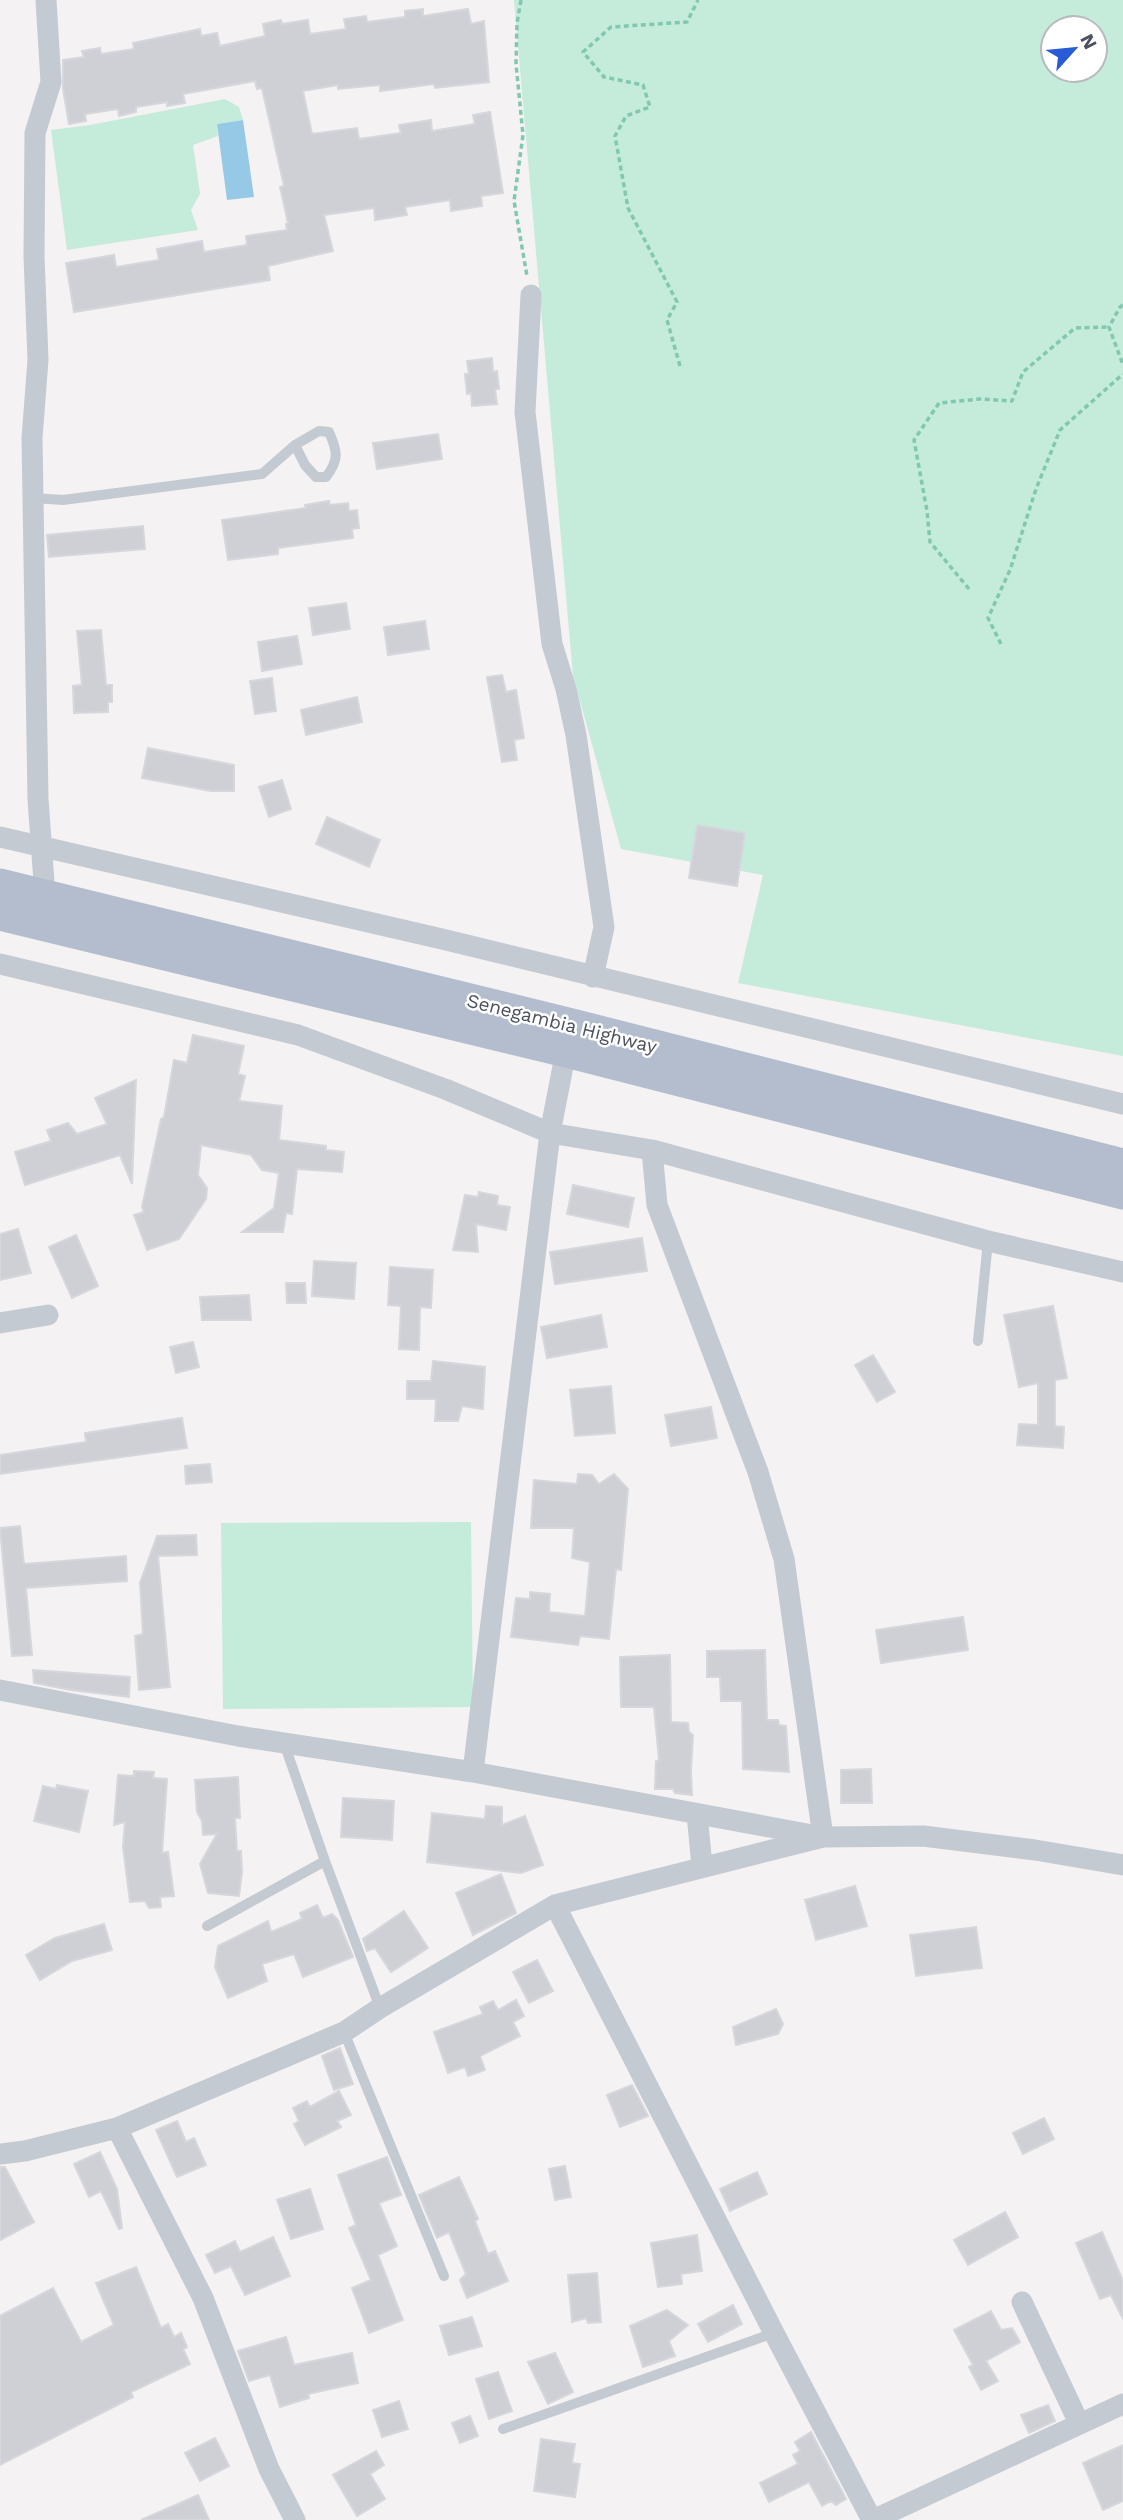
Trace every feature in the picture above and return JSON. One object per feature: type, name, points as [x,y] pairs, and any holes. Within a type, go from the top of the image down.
[{"type":"main road","name":"Senegambia Highway","points":[[0,885],[372,978],[559,1021],[1123,1165]]},
{"type":"main road","name":"Senegambia Highway","points":[[0,914],[566,1051],[1123,1193]]},
{"type":"street","points":[[45,896],[37,785],[32,438],[38,360],[34,256],[34,133],[51,82],[46,0]]},
{"type":"street","points":[[531,295],[525,412],[552,644],[576,735],[604,927],[593,977]]},
{"type":"street","points":[[0,837],[442,939],[1123,1104]]},
{"type":"street","points":[[0,964],[298,1035],[444,1089],[550,1133],[652,1150],[988,1241],[1123,1272]]},
{"type":"street","points":[[473,1772],[550,1133],[566,1051]]},
{"type":"street","points":[[652,1150],[657,1205],[758,1472],[784,1559],[823,1837]]},
{"type":"street","points":[[0,1323],[48,1315]]},
{"type":"street","points":[[0,1690],[238,1736],[473,1772],[823,1837],[923,1836],[1035,1850],[1123,1866]]},
{"type":"street","points":[[697,1814],[702,1866]]},
{"type":"street","points":[[0,2154],[26,2151],[117,2128],[344,2032],[555,1905],[823,1837]]},
{"type":"street","points":[[555,1905],[872,2520],[1123,2404]]},
{"type":"street","points":[[117,2128],[203,2298],[269,2469],[295,2520]]},
{"type":"street","points":[[1022,2302],[1079,2423]]},
{"type":"lane","points":[[34,498],[63,500],[262,474],[295,445],[319,430],[329,432],[335,446],[336,464],[326,477],[316,477],[305,465],[295,445]]},
{"type":"lane","points":[[978,1341],[988,1241]]},
{"type":"lane","points":[[283,1741],[380,2008]]},
{"type":"lane","points":[[208,1926],[325,1861]]},
{"type":"lane","points":[[344,2032],[443,2276]]},
{"type":"lane","points":[[503,2429],[774,2333]]},
{"type":"path","points":[[522,0],[517,23],[516,64],[523,135],[514,201],[531,295]]},
{"type":"path","points":[[680,366],[667,320],[677,302],[628,208],[615,136],[626,116],[650,107],[643,85],[604,77],[583,52],[611,27],[687,22],[698,0]]},
{"type":"path","points":[[1123,305],[1109,327],[1123,365]]},
{"type":"path","points":[[969,589],[930,542],[914,440],[939,403],[980,399],[1012,401],[1023,372],[1075,328],[1109,327]]},
{"type":"path","points":[[1001,644],[988,618],[1010,570],[1036,489],[1060,430],[1123,374]]},
{"type":"green space","points":[[514,0],[1123,0],[1123,1056],[738,983],[763,875],[621,849],[573,676]]},
{"type":"green space","points":[[225,99],[239,107],[243,120],[217,124],[218,136],[193,145],[200,194],[191,210],[198,230],[67,250],[51,130]]},
{"type":"green space","points":[[471,1522],[473,1707],[223,1709],[221,1523]]},
{"type":"water","points":[[243,120],[254,197],[227,200],[217,124]]},
{"type":"building","points":[[423,9],[423,16],[468,9],[471,24],[484,21],[489,82],[435,88],[434,84],[380,91],[380,85],[338,89],[338,85],[303,91],[312,134],[357,128],[359,139],[401,133],[399,125],[431,120],[432,131],[475,124],[473,115],[490,112],[503,193],[481,196],[482,206],[451,211],[450,200],[405,207],[407,215],[375,220],[374,208],[324,215],[333,251],[268,266],[270,280],[74,312],[66,263],[114,255],[116,267],[159,260],[157,249],[202,241],[204,252],[247,245],[246,236],[287,230],[288,223],[280,187],[284,186],[262,88],[257,89],[255,81],[183,94],[185,103],[167,106],[167,102],[136,107],[136,112],[119,116],[118,109],[85,114],[86,121],[69,124],[63,89],[63,60],[84,57],[82,51],[100,48],[101,54],[134,49],[133,43],[200,29],[201,36],[217,33],[220,46],[265,36],[263,24],[281,20],[282,24],[308,20],[310,34],[346,29],[344,19],[366,16],[367,22],[405,17],[405,11]]},
{"type":"building","points":[[492,358],[493,372],[497,371],[499,389],[495,389],[497,404],[472,406],[471,393],[467,394],[467,361]]},
{"type":"building","points":[[438,434],[442,459],[377,469],[373,443]]},
{"type":"building","points":[[329,501],[330,505],[348,503],[349,511],[357,510],[359,528],[352,529],[353,538],[278,548],[278,554],[228,560],[222,520],[306,508],[305,505]]},
{"type":"building","points":[[143,526],[145,549],[49,557],[47,535]]},
{"type":"building","points":[[346,603],[350,629],[313,635],[309,608]]},
{"type":"building","points":[[425,621],[429,649],[388,655],[384,627]]},
{"type":"building","points":[[101,630],[106,685],[112,685],[112,702],[108,702],[108,712],[74,713],[73,686],[82,685],[77,631]]},
{"type":"building","points":[[297,636],[302,664],[262,671],[258,642]]},
{"type":"building","points":[[502,675],[506,692],[516,690],[524,738],[514,740],[517,760],[502,762],[487,677]]},
{"type":"building","points":[[272,678],[276,711],[255,714],[250,681]]},
{"type":"building","points":[[357,697],[362,722],[306,735],[301,710]]},
{"type":"building","points":[[148,748],[234,765],[234,791],[211,791],[142,778]]},
{"type":"building","points":[[282,780],[291,809],[269,817],[259,787]]},
{"type":"building","points":[[327,817],[380,840],[369,867],[316,844]]},
{"type":"building","points":[[697,825],[745,833],[737,886],[689,878]]},
{"type":"building","points":[[193,1035],[244,1046],[238,1074],[245,1076],[239,1101],[282,1106],[279,1140],[326,1146],[326,1150],[344,1152],[342,1172],[297,1169],[292,1214],[286,1213],[283,1232],[242,1232],[274,1208],[279,1173],[262,1170],[251,1155],[201,1145],[198,1175],[207,1188],[206,1199],[179,1239],[147,1250],[134,1215],[144,1212],[142,1207],[161,1119],[164,1117],[174,1060],[187,1063]]},
{"type":"building","points":[[136,1080],[132,1184],[120,1155],[25,1185],[15,1152],[51,1141],[47,1130],[68,1123],[77,1134],[107,1124],[95,1098]]},
{"type":"building","points":[[573,1185],[634,1198],[628,1227],[567,1214]]},
{"type":"building","points":[[479,1192],[498,1196],[497,1205],[510,1207],[506,1230],[476,1224],[478,1252],[453,1250],[465,1195],[478,1197]]},
{"type":"building","points":[[18,1229],[31,1273],[0,1280],[0,1234]]},
{"type":"building","points":[[76,1235],[98,1286],[72,1298],[49,1247]]},
{"type":"building","points":[[642,1238],[647,1271],[555,1284],[550,1252]]},
{"type":"building","points":[[314,1261],[356,1263],[354,1299],[312,1296]]},
{"type":"building","points":[[390,1267],[433,1270],[431,1308],[420,1307],[419,1350],[399,1349],[401,1306],[388,1305]]},
{"type":"building","points":[[286,1283],[305,1283],[306,1303],[287,1303]]},
{"type":"building","points":[[249,1295],[251,1320],[202,1320],[200,1297]]},
{"type":"building","points":[[1053,1306],[1067,1378],[1055,1380],[1055,1426],[1064,1427],[1063,1448],[1017,1445],[1019,1424],[1038,1425],[1038,1383],[1019,1387],[1004,1315]]},
{"type":"building","points":[[601,1315],[607,1347],[547,1358],[541,1327]]},
{"type":"building","points":[[193,1342],[199,1367],[176,1373],[170,1347]]},
{"type":"building","points":[[873,1355],[895,1392],[877,1402],[855,1365]]},
{"type":"building","points":[[433,1361],[485,1367],[483,1409],[462,1406],[458,1421],[435,1421],[436,1399],[407,1399],[407,1381],[431,1381]]},
{"type":"building","points":[[611,1386],[615,1433],[575,1436],[570,1390]]},
{"type":"building","points":[[711,1407],[717,1438],[671,1446],[665,1415]]},
{"type":"building","points":[[182,1418],[187,1448],[0,1474],[0,1455],[86,1442],[85,1433]]},
{"type":"building","points":[[210,1464],[212,1482],[186,1484],[185,1466]]},
{"type":"building","points":[[578,1474],[592,1475],[599,1484],[614,1474],[628,1489],[621,1570],[616,1569],[609,1639],[580,1636],[578,1645],[511,1637],[516,1598],[530,1599],[530,1592],[550,1594],[549,1612],[585,1616],[590,1562],[572,1558],[574,1528],[531,1528],[534,1480],[577,1484]]},
{"type":"building","points":[[20,1526],[24,1564],[126,1556],[127,1581],[26,1588],[32,1655],[12,1656],[0,1528]]},
{"type":"building","points":[[196,1535],[197,1555],[158,1556],[170,1687],[139,1690],[135,1636],[143,1634],[140,1583],[157,1536]]},
{"type":"building","points":[[963,1617],[968,1650],[881,1663],[876,1630]]},
{"type":"building","points":[[765,1650],[767,1720],[778,1720],[779,1725],[786,1726],[789,1772],[743,1769],[742,1701],[721,1701],[720,1677],[707,1677],[707,1651]]},
{"type":"building","points":[[670,1655],[671,1722],[688,1723],[689,1732],[693,1735],[692,1795],[675,1793],[673,1789],[655,1789],[656,1761],[659,1760],[654,1707],[621,1707],[620,1657]]},
{"type":"building","points":[[33,1670],[130,1677],[129,1697],[34,1683]]},
{"type":"building","points":[[871,1769],[872,1803],[841,1803],[841,1770]]},
{"type":"building","points":[[134,1771],[154,1772],[153,1778],[167,1779],[162,1853],[168,1852],[174,1896],[160,1897],[161,1907],[149,1908],[145,1901],[130,1902],[123,1847],[125,1822],[114,1825],[118,1775],[134,1776]]},
{"type":"building","points":[[238,1777],[240,1818],[235,1818],[237,1851],[241,1851],[239,1896],[208,1893],[200,1864],[217,1834],[203,1835],[202,1821],[197,1812],[195,1780]]},
{"type":"building","points":[[57,1785],[88,1791],[79,1832],[34,1821],[43,1786],[56,1789]]},
{"type":"building","points":[[343,1798],[394,1801],[392,1840],[341,1837]]},
{"type":"building","points":[[486,1806],[502,1807],[502,1825],[525,1816],[543,1865],[521,1873],[427,1862],[432,1813],[485,1819]]},
{"type":"building","points":[[501,1874],[516,1913],[473,1935],[456,1893]]},
{"type":"building","points":[[855,1886],[867,1926],[816,1940],[805,1900]]},
{"type":"building","points":[[317,1905],[323,1918],[332,1914],[338,1920],[353,1957],[303,1977],[294,1954],[262,1964],[267,1981],[228,1998],[215,1967],[218,1946],[268,1921],[271,1932],[302,1919],[300,1913]]},
{"type":"building","points":[[404,1911],[428,1948],[391,1972],[375,1948],[367,1951],[363,1939]]},
{"type":"building","points":[[104,1924],[112,1950],[72,1961],[40,1980],[26,1955],[55,1938]]},
{"type":"building","points":[[976,1927],[982,1968],[916,1976],[910,1935]]},
{"type":"building","points":[[537,1960],[553,1991],[529,2003],[513,1972]]},
{"type":"building","points":[[516,2000],[524,2016],[513,2022],[520,2036],[480,2056],[485,2070],[468,2076],[465,2067],[448,2073],[434,2032],[483,2014],[480,2007],[493,2001],[498,2010]]},
{"type":"building","points":[[776,2009],[783,2024],[778,2034],[736,2045],[733,2027]]},
{"type":"building","points":[[340,2048],[353,2084],[334,2090],[322,2056]]},
{"type":"building","points":[[632,2085],[648,2116],[620,2127],[607,2095]]},
{"type":"building","points":[[339,2091],[351,2115],[337,2121],[341,2127],[305,2145],[294,2124],[299,2121],[293,2108],[307,2101],[310,2107]]},
{"type":"building","points":[[1044,2118],[1054,2139],[1023,2154],[1013,2133]]},
{"type":"building","points":[[177,2121],[186,2142],[194,2138],[206,2165],[177,2177],[156,2130]]},
{"type":"building","points":[[100,2152],[117,2189],[122,2228],[119,2229],[101,2191],[89,2197],[74,2164]]},
{"type":"building","points":[[387,2157],[401,2195],[379,2203],[397,2246],[378,2255],[403,2320],[369,2333],[352,2288],[371,2280],[349,2228],[356,2225],[338,2175]]},
{"type":"building","points":[[565,2166],[571,2197],[555,2200],[549,2169]]},
{"type":"building","points":[[0,2167],[5,2167],[34,2222],[0,2240]]},
{"type":"building","points":[[757,2172],[767,2194],[730,2211],[720,2189]]},
{"type":"building","points":[[459,2177],[478,2219],[475,2221],[488,2254],[495,2251],[508,2281],[467,2298],[460,2280],[466,2274],[449,2232],[437,2238],[419,2195]]},
{"type":"building","points":[[310,2189],[323,2229],[291,2239],[277,2200]]},
{"type":"building","points":[[1005,2212],[1018,2237],[968,2265],[954,2240]]},
{"type":"building","points":[[1102,2232],[1123,2281],[1123,2319],[1111,2295],[1100,2299],[1076,2243]]},
{"type":"building","points":[[697,2235],[702,2271],[681,2274],[682,2284],[658,2287],[651,2243]]},
{"type":"building","points":[[273,2237],[290,2276],[245,2295],[231,2266],[215,2273],[206,2255],[235,2241],[240,2252]]},
{"type":"building","points":[[136,2267],[161,2328],[168,2324],[174,2337],[181,2333],[187,2347],[183,2349],[190,2364],[131,2392],[133,2397],[0,2465],[0,2316],[53,2288],[81,2342],[114,2325],[96,2283]]},
{"type":"building","points":[[597,2273],[601,2322],[588,2323],[586,2318],[572,2322],[568,2275]]},
{"type":"building","points":[[733,2305],[742,2324],[708,2342],[698,2324]]},
{"type":"building","points":[[667,2310],[688,2325],[669,2341],[675,2356],[643,2367],[630,2326]]},
{"type":"building","points":[[991,2311],[1001,2330],[1012,2328],[1020,2342],[986,2361],[998,2381],[981,2390],[969,2367],[973,2365],[954,2330]]},
{"type":"building","points":[[472,2317],[482,2346],[449,2355],[440,2326]]},
{"type":"building","points":[[286,2337],[294,2365],[352,2353],[358,2383],[308,2394],[309,2398],[280,2407],[270,2375],[249,2381],[238,2351]]},
{"type":"building","points":[[555,2353],[573,2392],[548,2404],[528,2362]]},
{"type":"building","points":[[498,2372],[512,2411],[489,2419],[476,2379]]},
{"type":"building","points":[[399,2401],[408,2429],[382,2437],[373,2410]]},
{"type":"building","points":[[1048,2405],[1055,2421],[1029,2433],[1021,2415]]},
{"type":"building","points":[[470,2416],[478,2436],[460,2443],[452,2423]]},
{"type":"building","points":[[811,2432],[846,2499],[836,2505],[831,2501],[822,2506],[809,2482],[769,2502],[760,2483],[798,2464],[793,2455],[800,2451],[795,2442]]},
{"type":"building","points":[[215,2438],[229,2466],[200,2481],[185,2453]]},
{"type":"building","points":[[541,2439],[575,2444],[572,2463],[580,2464],[575,2497],[534,2491]]},
{"type":"building","points":[[1123,2445],[1123,2501],[1103,2510],[1083,2463]]},
{"type":"building","points":[[376,2451],[384,2465],[370,2474],[385,2499],[357,2516],[333,2475]]},
{"type":"building","points":[[198,2495],[209,2520],[141,2520]]}]
